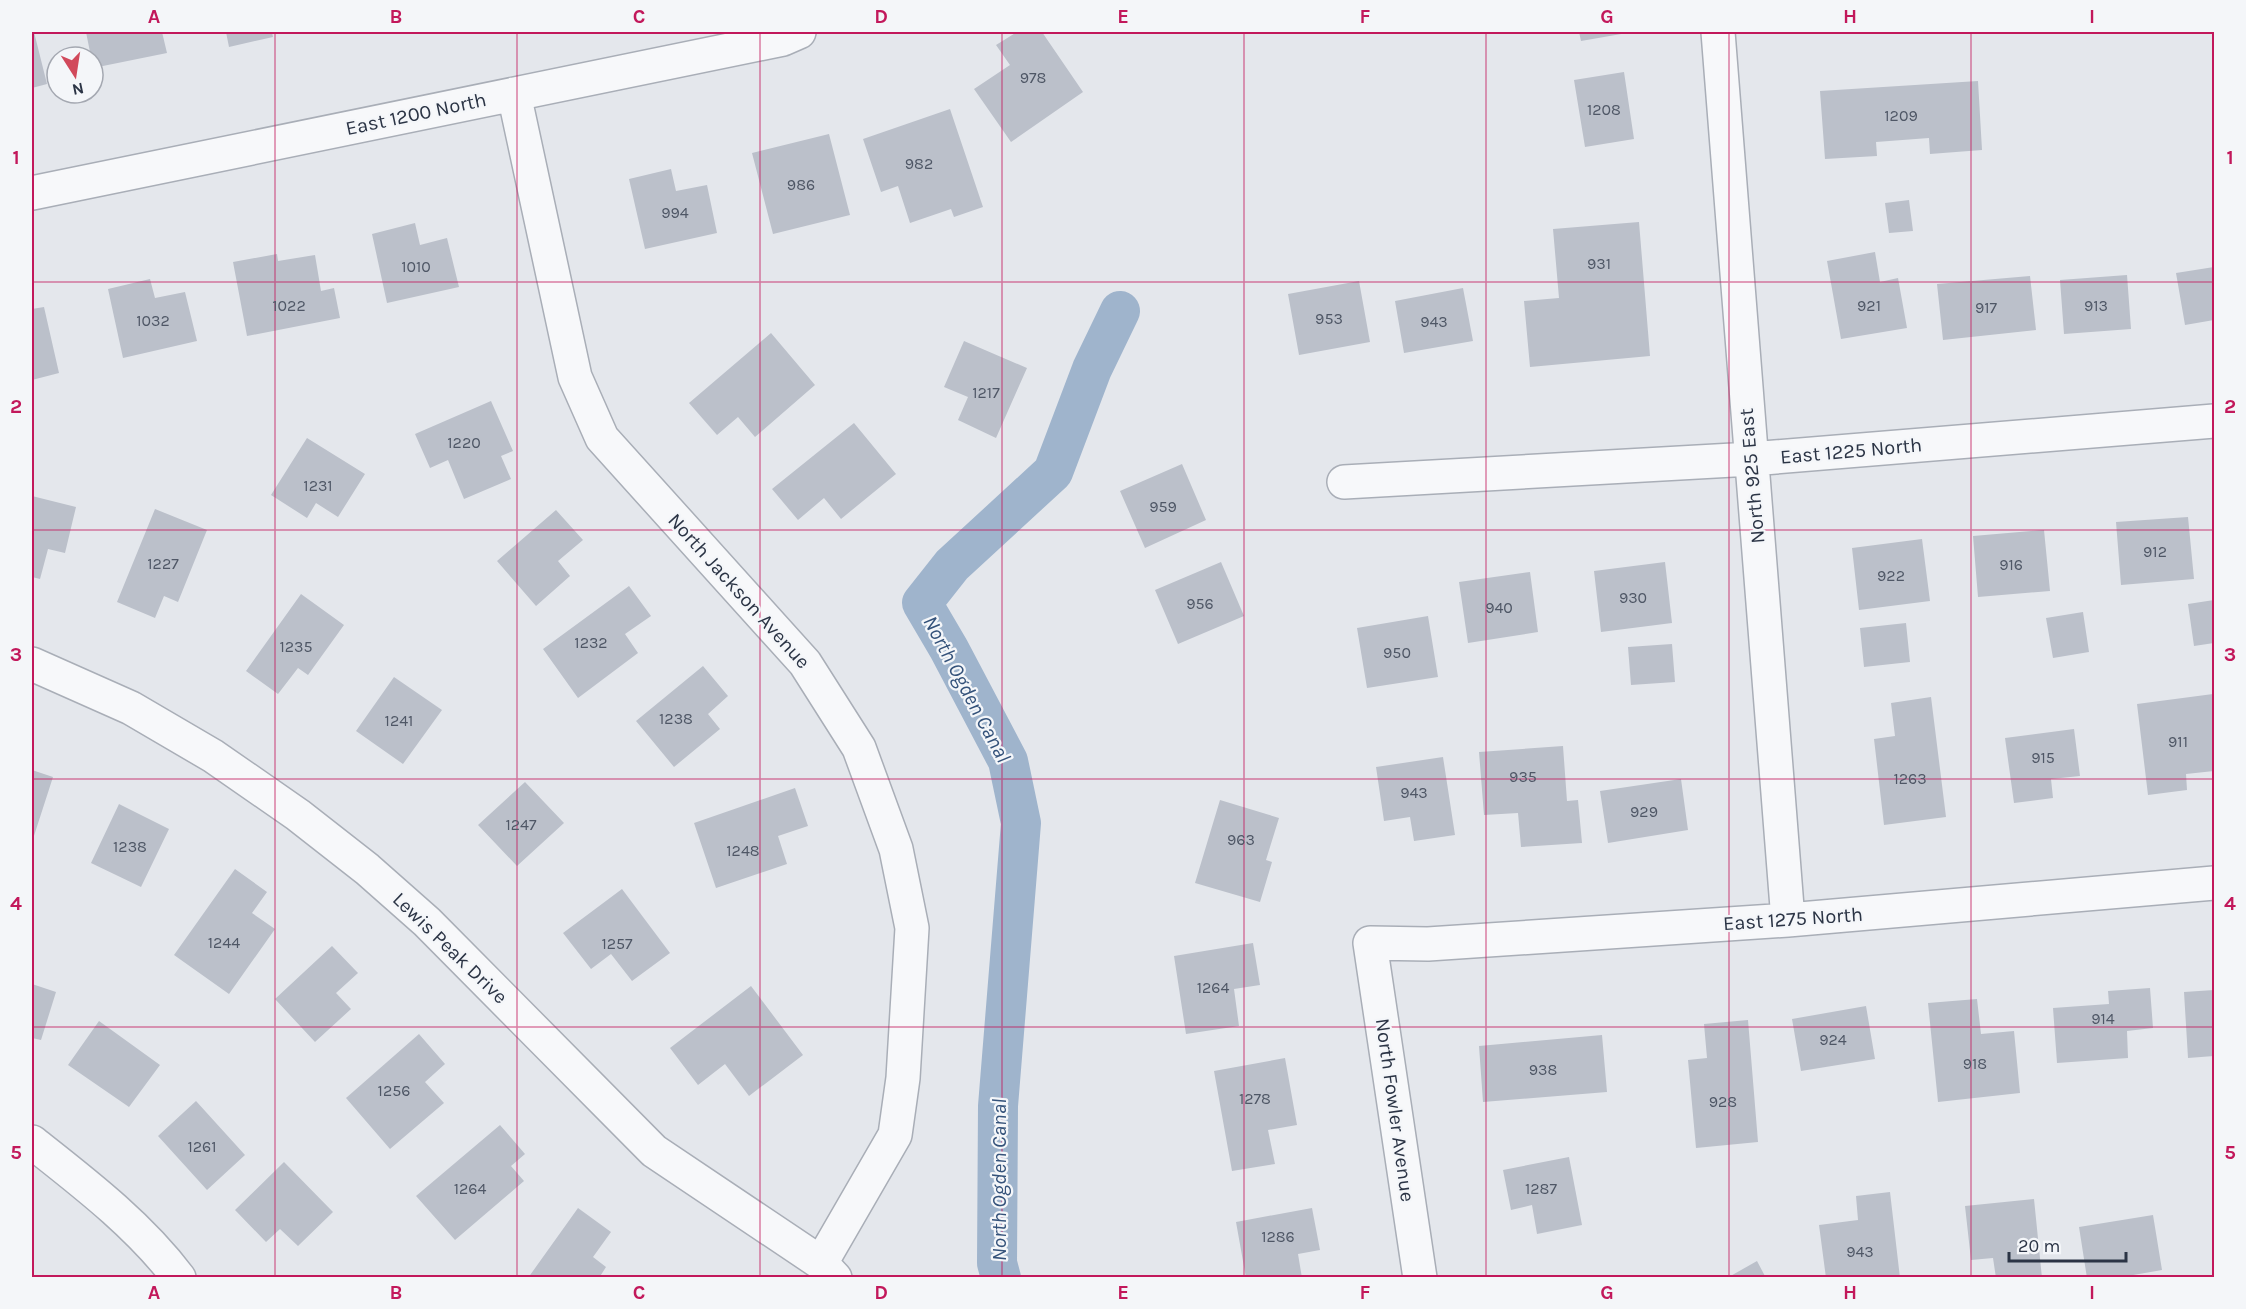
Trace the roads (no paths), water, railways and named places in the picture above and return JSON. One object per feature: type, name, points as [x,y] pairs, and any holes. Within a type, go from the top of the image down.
[{"type":"street","name":"East 1200 North","points":[[32,193],[783,39],[799,32]]},
{"type":"street","name":"North 925 East","points":[[1718,32],[1788,920]]},
{"type":"street","name":"North Jackson Avenue","points":[[514,94],[575,378],[602,438],[805,663],[859,748],[896,849],[912,928],[903,1078],[896,1135],[828,1270]]},
{"type":"street","name":"East 1225 North","points":[[1344,482],[1751,459],[2214,421]]},
{"type":"street","name":"Lewis Peak Drive","points":[[32,664],[131,708],[213,756],[298,815],[367,869],[427,922],[654,1151],[828,1270]]},
{"type":"street","name":"East 1275 North","points":[[1370,943],[1428,944],[1788,920],[2214,883]]},
{"type":"street","name":"North Fowler Avenue","points":[[1370,943],[1420,1278]]},
{"type":"street","points":[[32,1142],[91,1188],[166,1261],[179,1278]]},
{"type":"waterway","name":"North Ogden Canal","points":[[1001,1278],[997,1263],[998,1106],[1021,823],[1008,761],[922,603],[952,565],[1053,472],[1092,369],[1120,311]]}]
